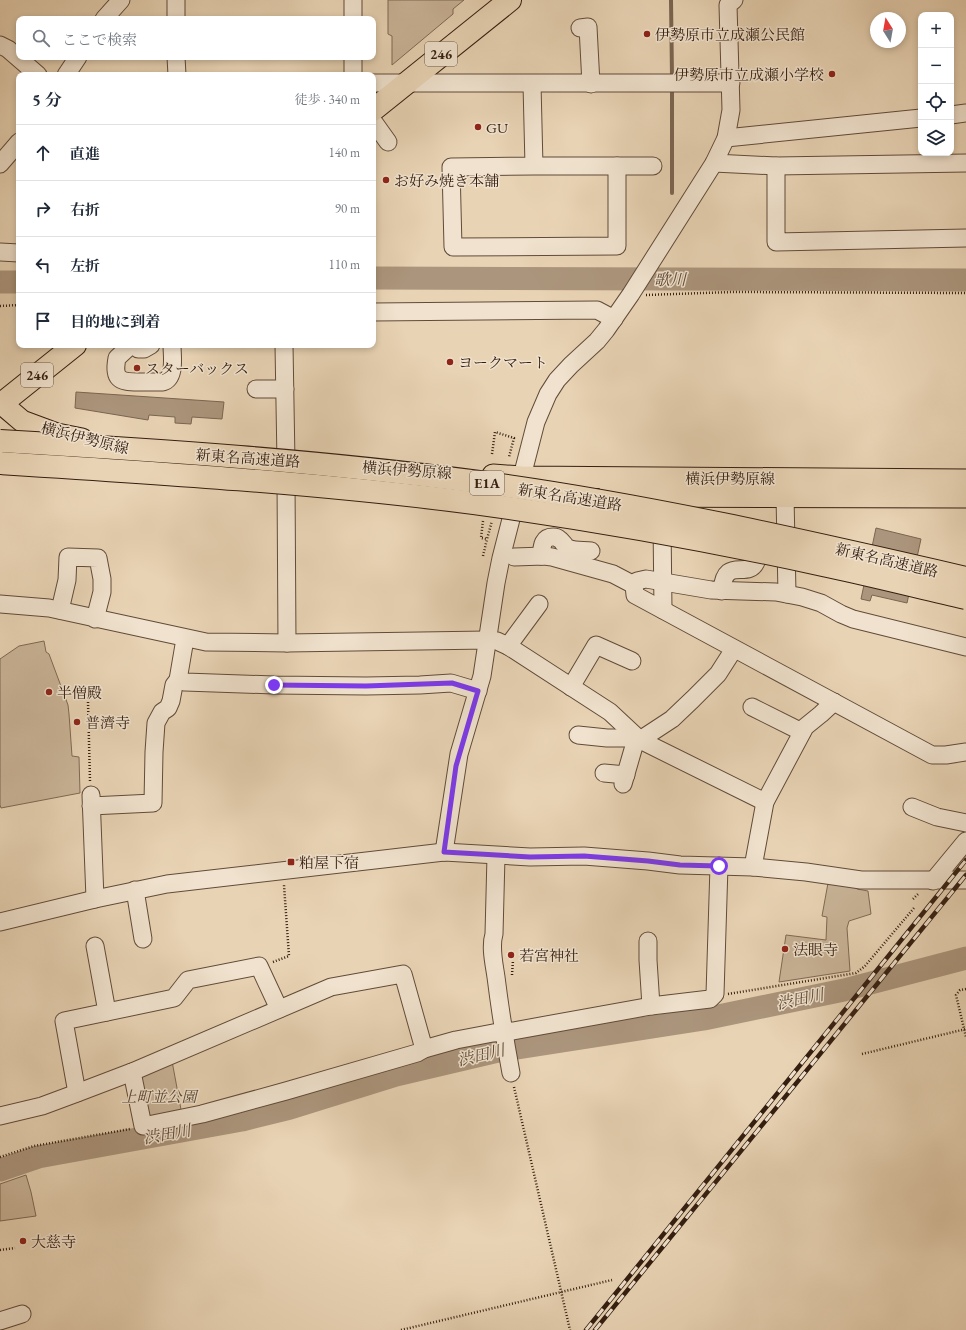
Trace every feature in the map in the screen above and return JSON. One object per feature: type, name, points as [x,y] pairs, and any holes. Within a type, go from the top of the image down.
[{"type":"highway","name":"246","points":[[376,107],[510,0]]},
{"type":"highway","name":"246","points":[[1,404],[71,348]]},
{"type":"highway","name":"新東名高速道路","points":[[0,441],[314,463],[481,482],[589,499],[703,520],[827,546],[966,578]]},
{"type":"highway","name":"新東名高速道路","points":[[0,464],[138,472],[305,485],[474,503],[707,542],[823,565],[966,598]]},
{"type":"main road","name":"横浜伊勢原線","points":[[1,404],[22,421],[57,434],[136,450],[286,470]]},
{"type":"main road","name":"横浜伊勢原線","points":[[0,430],[5,434],[21,441],[50,450],[135,466],[286,470],[662,496],[966,497]]},
{"type":"main road","name":"横浜伊勢原線","points":[[519,486],[966,480]]},
{"type":"street","points":[[176,0],[176,16]]},
{"type":"street","points":[[353,16],[354,0]]},
{"type":"street","points":[[106,16],[116,2]]},
{"type":"street","points":[[444,852],[456,766],[478,691],[484,665],[496,583],[536,422],[548,394],[571,365],[597,341],[614,319],[714,163],[726,138],[732,110],[730,2]]},
{"type":"street","points":[[588,27],[591,84]]},
{"type":"street","points":[[1,43],[16,56]]},
{"type":"street","points":[[21,60],[35,72]]},
{"type":"street","points":[[68,72],[76,60]]},
{"type":"street","points":[[176,60],[177,72]]},
{"type":"street","points":[[353,60],[353,72]]},
{"type":"street","points":[[376,83],[731,83]]},
{"type":"street","points":[[532,84],[534,166]]},
{"type":"street","points":[[954,115],[966,113]]},
{"type":"street","points":[[726,138],[918,118]]},
{"type":"street","points":[[376,125],[388,142]]},
{"type":"street","points":[[0,164],[16,145]]},
{"type":"street","points":[[714,163],[776,166],[966,163]]},
{"type":"street","points":[[617,166],[617,246],[453,247],[451,167],[534,166],[617,166],[653,166]]},
{"type":"street","points":[[776,166],[776,242],[966,238]]},
{"type":"street","points":[[0,252],[16,253]]},
{"type":"street","points":[[376,312],[597,310],[614,319]]},
{"type":"street","points":[[130,348],[117,358],[116,374],[122,381],[128,382],[167,381],[172,372],[172,348]]},
{"type":"street","points":[[284,348],[287,643]]},
{"type":"street","points":[[256,388],[285,390]]},
{"type":"street","points":[[662,496],[663,610]]},
{"type":"street","points":[[785,496],[787,594]]},
{"type":"street","points":[[541,556],[543,541],[550,537],[560,539],[566,547],[590,551]]},
{"type":"street","points":[[60,610],[67,580],[68,557],[98,558],[102,579],[102,592],[95,619]]},
{"type":"street","points":[[514,557],[552,557],[613,574],[634,585]]},
{"type":"street","points":[[722,591],[723,580],[729,572],[733,570],[748,569],[756,562]]},
{"type":"street","points":[[966,647],[853,619],[813,600],[787,594],[757,591],[722,591],[642,579],[637,581],[634,585],[635,595],[932,755],[946,755],[966,752]]},
{"type":"street","points":[[0,604],[60,610],[95,619],[206,642],[287,643],[497,641],[508,646],[610,712],[639,739],[765,802]]},
{"type":"street","points":[[508,646],[539,604]]},
{"type":"street","points":[[95,899],[91,801],[153,803],[156,723],[162,712],[168,708],[171,701],[174,685],[178,680],[185,638]]},
{"type":"street","points":[[571,687],[596,645],[632,661]]},
{"type":"street","points":[[604,773],[624,780],[634,746],[639,739],[672,719],[693,699],[718,674],[734,648]]},
{"type":"street","points":[[178,680],[185,682],[274,685],[381,686],[452,683],[478,691]]},
{"type":"street","points":[[753,867],[765,802],[805,727],[834,702]]},
{"type":"street","points":[[752,707],[802,732]]},
{"type":"street","points":[[578,735],[639,739]]},
{"type":"street","points":[[912,807],[937,817],[966,823]]},
{"type":"street","points":[[933,881],[966,841]]},
{"type":"street","points":[[0,922],[95,899],[167,884],[444,852],[530,857],[584,856],[680,865],[753,867],[806,872],[861,880],[966,880]]},
{"type":"street","points":[[496,856],[494,934],[492,939],[493,956],[503,1034],[511,1073]]},
{"type":"street","points":[[132,1072],[143,1126],[202,1114],[256,1100],[417,1053],[424,1049],[456,1040],[493,1033],[503,1034],[651,1006],[710,999],[716,994],[719,866]]},
{"type":"street","points":[[135,890],[143,939]]},
{"type":"street","points":[[648,941],[651,1006]]},
{"type":"street","points":[[95,946],[107,1012]]},
{"type":"street","points":[[77,1093],[64,1021],[174,998],[188,980],[259,966],[279,1009]]},
{"type":"street","points":[[0,1116],[42,1106],[132,1072],[331,987],[403,974],[424,1049]]},
{"type":"street","points":[[0,1321],[22,1314]]},
{"type":"path","points":[[630,295],[732,292],[966,293]]},
{"type":"path","points":[[0,306],[16,305]]},
{"type":"path","points":[[492,454],[495,432],[514,438],[509,457]]},
{"type":"path","points":[[484,518],[481,538],[487,539]]},
{"type":"path","points":[[483,556],[492,521]]},
{"type":"path","points":[[88,702],[91,801]]},
{"type":"path","points":[[259,966],[289,956],[284,870]]},
{"type":"path","points":[[716,994],[719,995],[856,973],[865,966],[914,908]]},
{"type":"path","points":[[966,989],[960,990],[956,995],[966,1037]]},
{"type":"path","points":[[862,1054],[965,1029]]},
{"type":"path","points":[[511,1073],[570,1330]]},
{"type":"path","points":[[0,1157],[34,1146],[143,1126]]},
{"type":"path","points":[[0,1250],[15,1248]]},
{"type":"path","points":[[401,1330],[612,1280]]},
{"type":"green space","points":[[388,0],[464,0],[453,9],[453,14],[392,65],[392,36],[388,34]]},
{"type":"green space","points":[[44,641],[46,652],[49,654],[68,705],[72,756],[79,757],[80,793],[1,808],[0,659],[19,646]]},
{"type":"green space","points":[[828,883],[857,887],[857,889],[868,891],[871,914],[849,921],[847,928],[850,971],[779,982],[786,935],[826,940],[827,917],[822,916]]},
{"type":"green space","name":"上町並公園","points":[[172,1061],[182,1115],[145,1118],[138,1075]]},
{"type":"green space","points":[[26,1175],[36,1216],[0,1221],[0,1184]]},
{"type":"shaded area","points":[[76,392],[224,402],[222,419],[192,417],[191,424],[175,423],[175,417],[149,415],[148,420],[75,408]]},
{"type":"shaded area","points":[[876,528],[921,539],[907,603],[872,595],[870,601],[861,599]]},
{"type":"waterway","points":[[671,0],[672,77]]},
{"type":"waterway","points":[[672,88],[672,193]]},
{"type":"waterway","name":"歌川","points":[[376,278],[966,280]]},
{"type":"waterway","name":"歌川","points":[[0,282],[16,282]]},
{"type":"waterway","name":"渋田川","points":[[0,1170],[38,1157],[242,1120],[290,1108],[396,1075],[498,1051],[704,1019],[844,990],[966,958]]},
{"type":"railway","points":[[586,1330],[966,860]]},
{"type":"railway","points":[[595,1330],[966,875]]},
{"type":"place","name":"伊勢原市立成瀬公民館","points":[[647,34]]},
{"type":"place","name":"伊勢原市立成瀬小学校","points":[[832,74]]},
{"type":"place","name":"GU","points":[[478,127]]},
{"type":"place","name":"お好み焼き本舗","points":[[386,180]]},
{"type":"place","name":"ヨークマート","points":[[450,362]]},
{"type":"place","name":"スターバックス","points":[[137,368]]},
{"type":"place","name":"半僧殿","points":[[49,692]]},
{"type":"place","name":"普濟寺","points":[[77,722]]},
{"type":"place","name":"粕屋下宿","points":[[291,862]]},
{"type":"place","name":"法眼寺","points":[[785,949]]},
{"type":"place","name":"若宮神社","points":[[511,955]]},
{"type":"place","name":"大慈寺","points":[[23,1241]]},
{"type":"route","points":[[274,685],[366,686],[452,683],[478,691],[456,766],[444,852],[530,857],[584,856],[680,865],[719,866]]}]
